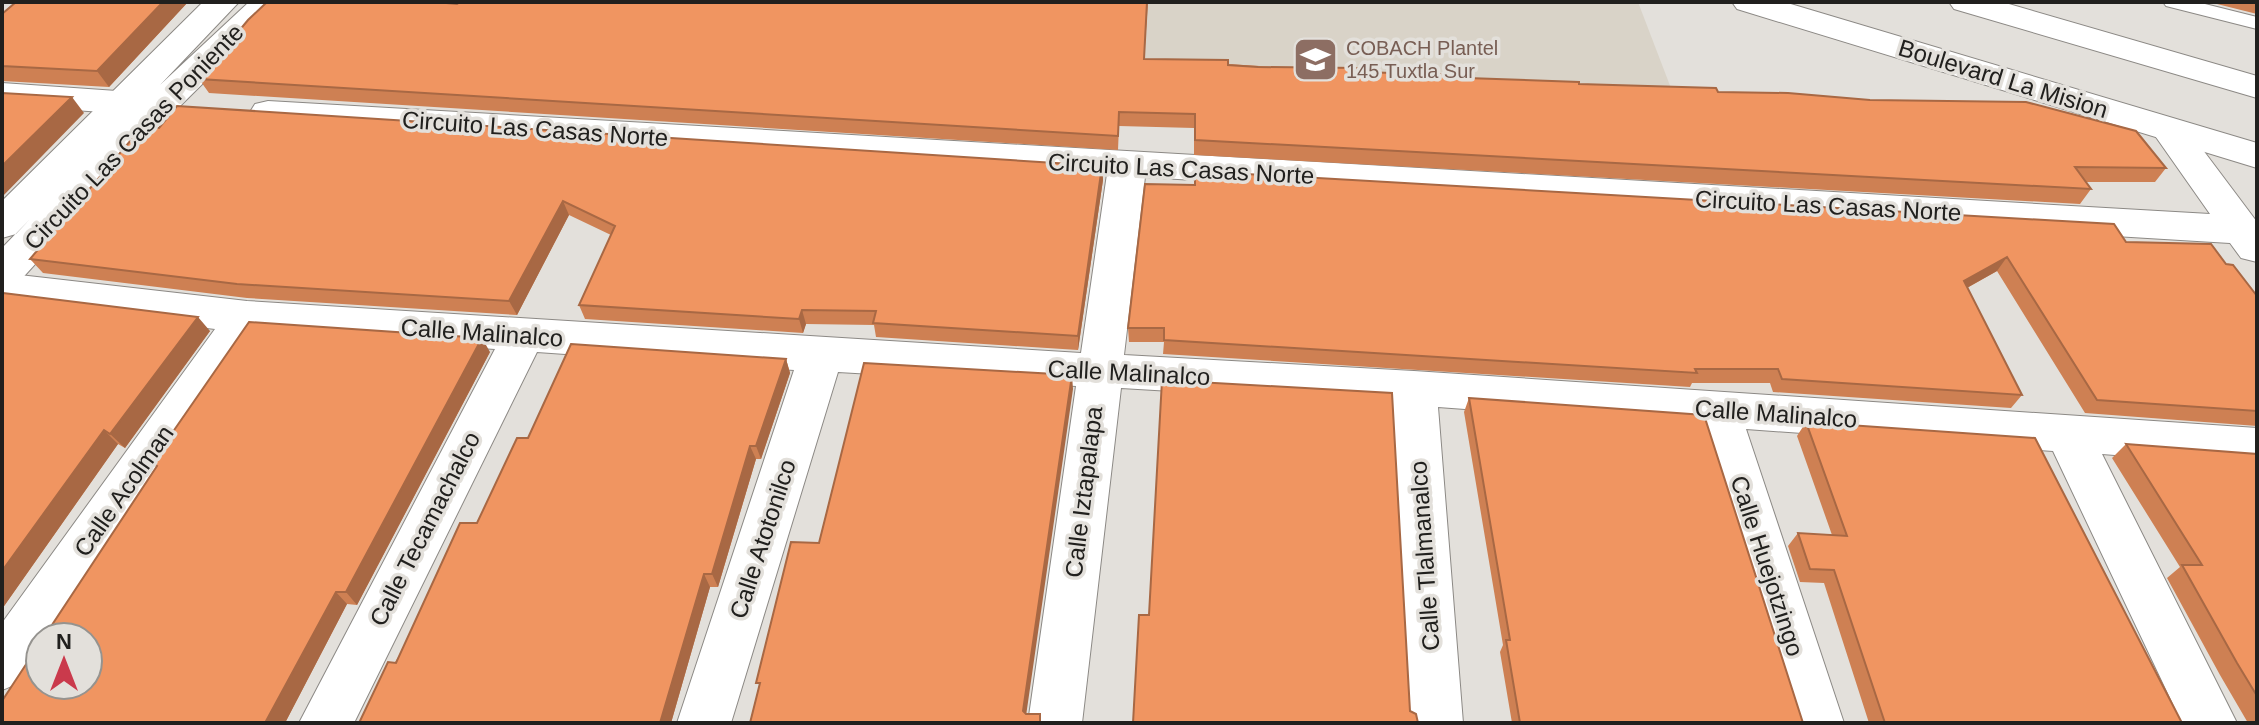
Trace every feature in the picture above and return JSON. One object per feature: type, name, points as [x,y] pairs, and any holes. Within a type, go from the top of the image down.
[{"type":"street","name":"Circuito Las Casas Poniente","points":[[2,224],[222,2]]},
{"type":"street","name":"Circuito Las Casas Poniente","points":[[2,274],[160,105],[268,2]]},
{"type":"street","name":"Boulevard La Mision","points":[[1749,2],[2257,156]]},
{"type":"street","points":[[1966,2],[2257,87]]},
{"type":"street","name":"Circuito Las Casas Norte","points":[[2,94],[2250,240]]},
{"type":"street","points":[[2169,130],[2250,240]]},
{"type":"street","name":"Calle Iztapalapa","points":[[1055,723],[1127,166]]},
{"type":"street","name":"Calle Malinalco","points":[[2,288],[247,317],[1100,372],[1414,388],[2257,447]]},
{"type":"street","name":"Calle Acolman","points":[[2,666],[247,317]]},
{"type":"street","name":"Calle Tecamachalco","points":[[326,723],[524,335]]},
{"type":"street","name":"Calle Atotonilco","points":[[704,723],[821,355]]},
{"type":"street","name":"Calle Tlalmanalco","points":[[1414,388],[1436,723]]},
{"type":"street","name":"Calle Huejotzingo","points":[[1717,409],[1817,723]]},
{"type":"street","points":[[2069,435],[2210,723]]},
{"type":"lane","points":[[2173,2],[2257,23]]},
{"type":"shaded area","name":"COBACH Plantel 145 Tuxtla Sur","points":[[287,2],[1638,2],[1674,96]]},
{"type":"building","points":[[16,2],[163,2],[97,71],[2,66],[2,14]]},
{"type":"building","points":[[267,2],[1147,2],[1144,59],[1228,60],[1228,65],[1258,67],[1358,68],[1358,72],[1716,88],[1718,92],[1788,93],[1870,100],[2026,102],[2136,131],[2166,168],[2075,167],[2091,189],[1195,140],[1195,114],[1119,112],[1118,136],[199,79]]},
{"type":"building","points":[[2,93],[72,97],[2,166]]},
{"type":"building","points":[[177,106],[1102,166],[1078,336],[873,323],[876,311],[802,310],[799,319],[579,305],[615,226],[563,201],[509,301],[237,284],[30,259],[142,127],[159,128]]},
{"type":"building","points":[[1195,171],[2114,224],[2126,242],[2211,244],[2226,264],[2233,265],[2257,296],[2257,411],[2097,400],[2007,257],[1964,281],[2022,395],[1782,379],[1778,369],[1695,369],[1697,373],[1164,340],[1164,328],[1128,328],[1145,184],[1195,185]]},
{"type":"building","points":[[2,295],[198,317],[110,434],[104,430],[2,571]]},
{"type":"building","points":[[249,322],[482,338],[346,592],[336,592],[265,723],[2,723],[2,701],[24,667],[24,701],[104,701],[104,621],[55,621],[157,466],[152,462]]},
{"type":"building","points":[[571,344],[786,359],[756,446],[750,446],[712,574],[704,574],[660,723],[359,723],[388,662],[396,663],[460,523],[477,523],[517,438],[528,438]]},
{"type":"building","points":[[864,363],[1072,375],[1023,711],[1026,714],[1040,714],[1040,723],[750,723],[760,683],[756,683],[791,542],[819,543]]},
{"type":"building","points":[[1162,380],[1392,393],[1410,711],[1416,714],[1418,723],[1133,723],[1139,615],[1149,615]]},
{"type":"building","points":[[1469,398],[1704,415],[1803,723],[1520,723],[1506,640],[1510,640]]},
{"type":"building","points":[[1806,422],[2035,438],[2182,723],[1885,723],[1834,570],[1810,569],[1798,533],[1847,536]]},
{"type":"building","points":[[2126,444],[2257,454],[2257,696],[2182,565],[2202,565]]},
{"type":"place","name":"COBACH Plantel 145 Tuxtla Sur","points":[[1315,60]]}]
